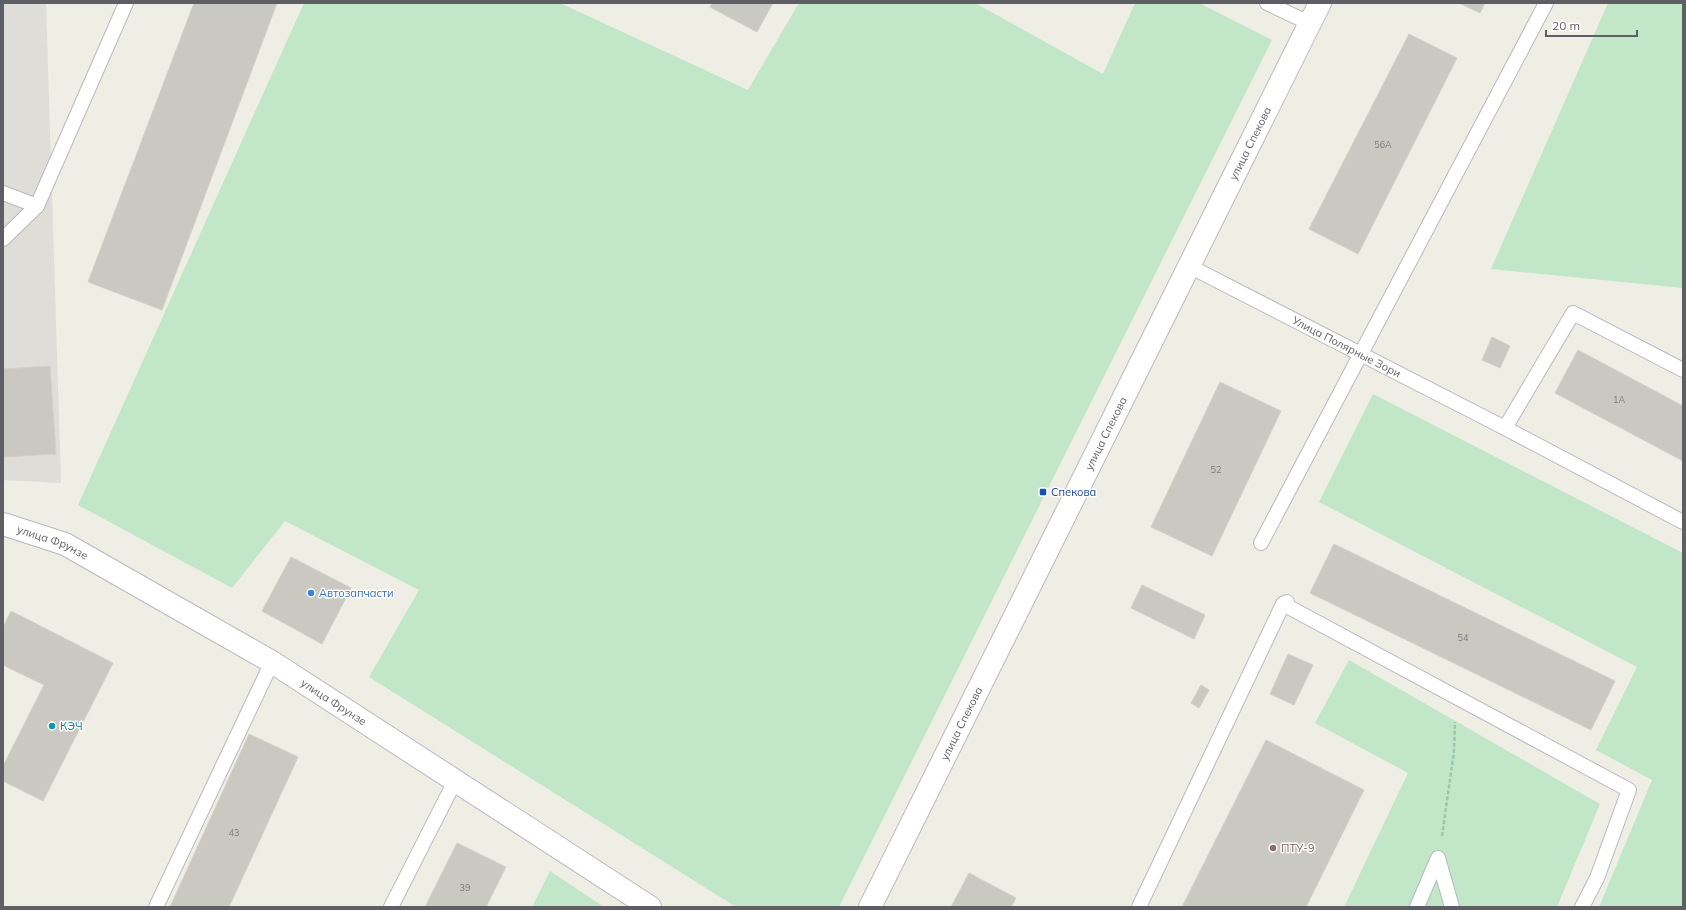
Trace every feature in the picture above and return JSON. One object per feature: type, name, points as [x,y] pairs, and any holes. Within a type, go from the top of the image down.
[{"type":"main road","name":"улица Спекова","points":[[870,907],[1320,3]]},
{"type":"main road","name":"улица Фрунзе","points":[[3,524],[65,544],[272,662],[650,907]]},
{"type":"lane","points":[[3,239],[37,206],[126,3]]},
{"type":"lane","points":[[1267,3],[1310,24]]},
{"type":"lane","points":[[1261,543],[1546,3]]},
{"type":"lane","points":[[3,193],[37,206]]},
{"type":"lane","name":"Улица Полярные Зори","points":[[1189,266],[1505,428],[1683,522]]},
{"type":"lane","points":[[1505,428],[1573,313],[1683,370]]},
{"type":"lane","points":[[1139,907],[1285,603],[1456,698],[1629,790],[1597,878],[1582,907]]},
{"type":"lane","points":[[156,907],[272,662]]},
{"type":"lane","points":[[391,907],[455,781]]},
{"type":"lane","points":[[1417,907],[1438,858]]},
{"type":"lane","points":[[1438,858],[1452,907]]},
{"type":"path","points":[[1438,858],[1454,751],[1456,698]]},
{"type":"shaded area","points":[[3,3],[46,3],[61,483],[3,480]]},
{"type":"green space","points":[[304,3],[560,3],[748,90],[799,3],[975,3],[1103,74],[1135,3],[1199,3],[1272,40],[839,907],[736,907],[369,677],[419,590],[285,521],[232,588],[78,505]]},
{"type":"green space","points":[[1608,3],[1683,3],[1683,288],[1491,269]]},
{"type":"green space","points":[[1373,394],[1683,553],[1683,907],[1599,907],[1652,780],[1596,750],[1637,667],[1319,502]]},
{"type":"green space","points":[[1349,660],[1600,804],[1557,907],[1344,907],[1408,773],[1315,723]]},
{"type":"green space","points":[[550,871],[604,907],[532,907]]},
{"type":"building","points":[[194,3],[277,3],[162,310],[88,282]]},
{"type":"building","points":[[712,3],[773,3],[757,32],[710,7]]},
{"type":"building","points":[[1459,3],[1485,3],[1480,13]]},
{"type":"building","points":[[1409,34],[1457,58],[1358,254],[1309,229]]},
{"type":"building","points":[[1492,337],[1510,346],[1500,368],[1482,360]]},
{"type":"building","points":[[1578,350],[1683,406],[1683,461],[1555,393]]},
{"type":"building","points":[[50,366],[56,454],[3,457],[3,369]]},
{"type":"building","points":[[1220,382],[1281,411],[1212,556],[1151,527]]},
{"type":"building","points":[[1334,544],[1615,681],[1591,730],[1310,593]]},
{"type":"building","points":[[291,557],[351,588],[322,644],[262,611]]},
{"type":"building","points":[[1142,585],[1205,615],[1194,639],[1131,608]]},
{"type":"building","name":"КЭЧ","points":[[11,611],[113,663],[43,801],[3,781],[3,766],[44,685],[3,665],[3,627]]},
{"type":"building","points":[[1288,654],[1313,665],[1294,705],[1270,694]]},
{"type":"building","points":[[1201,685],[1209,690],[1199,708],[1191,703]]},
{"type":"building","points":[[249,734],[298,757],[229,907],[170,907]]},
{"type":"building","name":"ПТУ-9","points":[[1266,740],[1364,790],[1306,907],[1182,907]]},
{"type":"building","points":[[457,843],[506,867],[486,907],[425,907]]},
{"type":"building","points":[[969,873],[1016,898],[1011,907],[951,907]]},
{"type":"place","name":"Спекова","points":[[1043,492]]},
{"type":"place","name":"Автозапчасти","points":[[311,593]]},
{"type":"place","name":"КЭЧ","points":[[52,726]]},
{"type":"place","name":"ПТУ-9","points":[[1273,848]]}]
